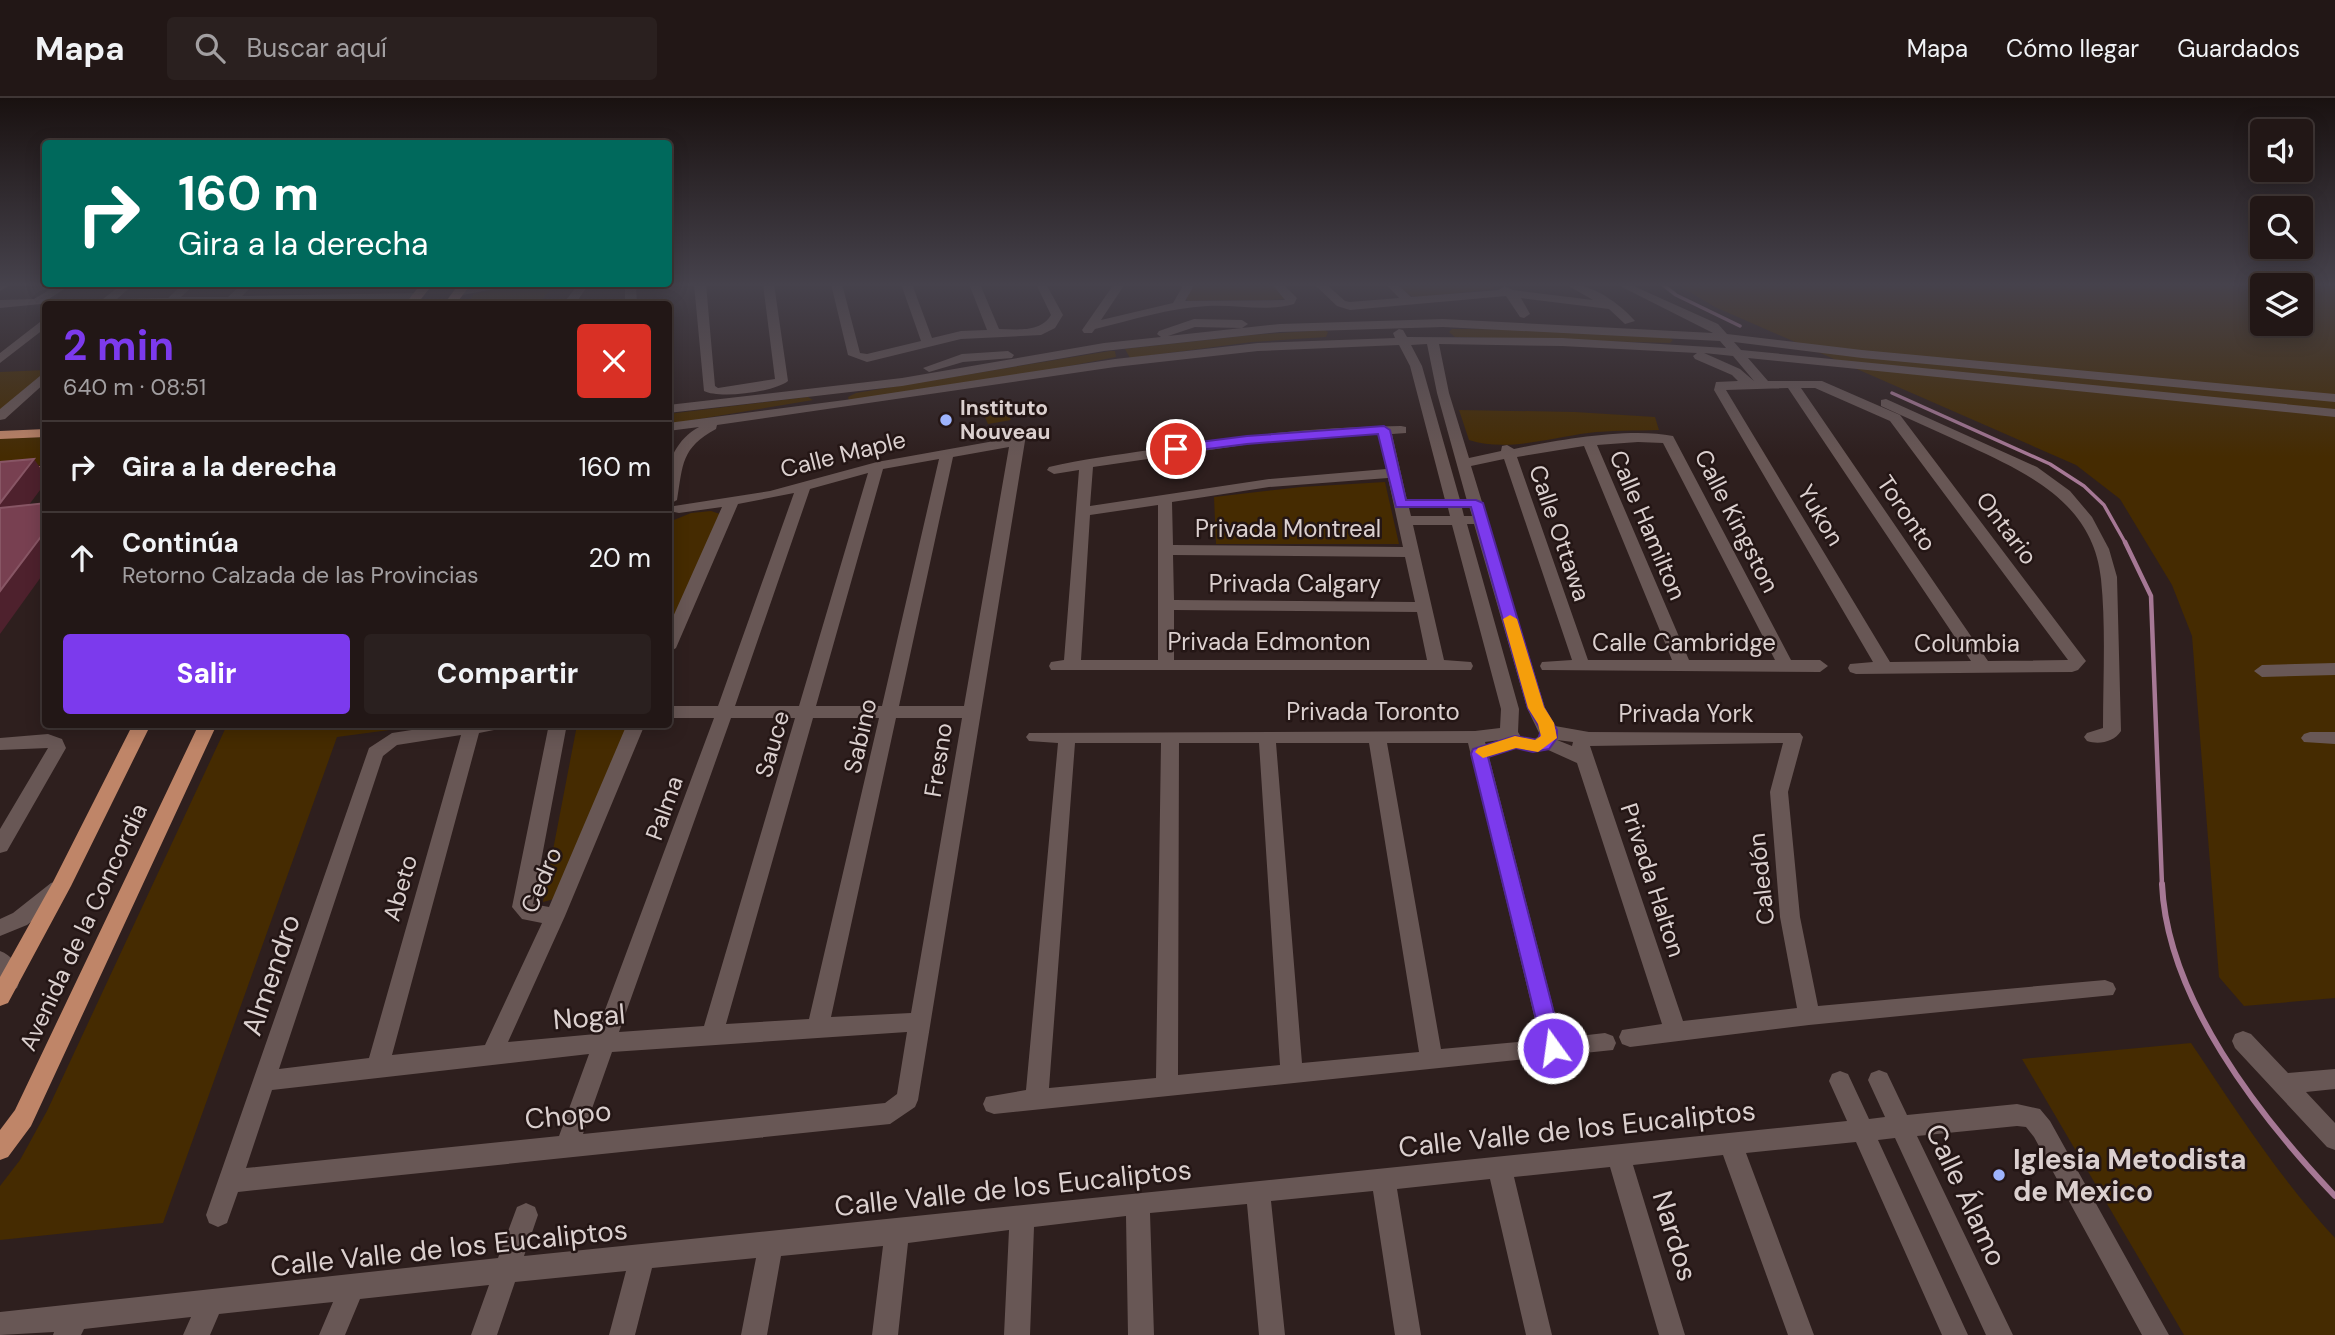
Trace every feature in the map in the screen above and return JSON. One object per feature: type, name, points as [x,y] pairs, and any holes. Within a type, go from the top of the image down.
[{"type":"main road","points":[[0,435],[42,433]]},
{"type":"main road","points":[[0,471],[42,470]]},
{"type":"main road","name":"Avenida de la Concordia","points":[[4,990],[61,886],[140,728]]},
{"type":"main road","name":"Avenida de la Concordia","points":[[0,1149],[23,1118],[206,728]]},
{"type":"street","points":[[0,359],[21,342]]},
{"type":"street","points":[[705,342],[709,388],[712,392],[780,383],[783,379],[778,342]]},
{"type":"street","points":[[853,342],[857,357],[872,358],[927,342]]},
{"type":"street","points":[[955,342],[962,358]]},
{"type":"street","points":[[973,342],[979,356]]},
{"type":"street","points":[[672,409],[902,382],[1104,347],[1156,342]]},
{"type":"street","points":[[672,427],[845,404],[1115,363],[1327,343],[1375,342]]},
{"type":"street","points":[[1403,342],[1416,366],[1455,504],[1510,709],[1512,738]]},
{"type":"street","points":[[1433,342],[1437,372],[1523,665],[1547,736]]},
{"type":"street","points":[[1531,342],[1674,347],[1787,358],[2069,372],[2335,398]]},
{"type":"street","points":[[1674,347],[1676,342]]},
{"type":"street","points":[[1729,342],[1764,384]]},
{"type":"street","points":[[1749,342],[1864,360],[2076,387],[2335,413]]},
{"type":"street","points":[[1104,347],[1119,353],[1120,358],[1115,363]]},
{"type":"street","points":[[1674,347],[1722,365],[1749,384],[1792,384]]},
{"type":"street","points":[[902,382],[929,368],[962,358],[1054,356]]},
{"type":"street","points":[[1787,358],[2032,470],[2065,494],[2087,520],[2101,549],[2109,578],[2112,731],[2104,736],[2093,737]]},
{"type":"street","points":[[2069,372],[2076,387]]},
{"type":"street","points":[[0,416],[42,379]]},
{"type":"street","name":"Yukon","points":[[1749,384],[1719,386],[1885,668]]},
{"type":"street","name":"Ontario","points":[[1792,384],[1821,385],[1898,421],[2076,657],[2077,664]]},
{"type":"street","name":"Toronto","points":[[1792,384],[1984,668]]},
{"type":"street","points":[[843,389],[841,397],[845,404]]},
{"type":"street","points":[[811,392],[819,401],[813,408]]},
{"type":"street","points":[[672,442],[686,440],[724,421]]},
{"type":"street","points":[[1384,430],[1437,666]]},
{"type":"street","points":[[1054,470],[1247,440],[1401,430]]},
{"type":"street","name":"Calle Maple","points":[[672,507],[731,503],[803,487],[877,466],[947,454],[1018,436]]},
{"type":"street","name":"Fresno","points":[[907,1100],[1018,436]]},
{"type":"street","name":"Calle Kingston","points":[[1588,440],[1664,438],[1671,441],[1786,666]]},
{"type":"street","points":[[672,482],[673,457],[686,440]]},
{"type":"street","points":[[1464,463],[1512,451],[1588,440]]},
{"type":"street","name":"Calle Hamilton","points":[[1588,440],[1683,666]]},
{"type":"street","points":[[1458,442],[1475,447],[1512,451]]},
{"type":"street","name":"Calle Ottawa","points":[[1512,451],[1582,666]]},
{"type":"street","name":"Sabino","points":[[818,1027],[947,454]]},
{"type":"street","name":"Privada Edmonton","points":[[1086,464],[1083,512],[1064,666],[1465,666]]},
{"type":"street","name":"Sauce","points":[[712,1036],[877,466]]},
{"type":"street","points":[[1083,512],[1269,483],[1394,473]]},
{"type":"street","name":"Palma","points":[[567,1145],[725,712],[803,487]]},
{"type":"street","points":[[1165,498],[1166,666]]},
{"type":"street","points":[[672,639],[731,503]]},
{"type":"street","points":[[1400,504],[1476,503]]},
{"type":"street","points":[[1404,521],[1481,520]]},
{"type":"street","name":"Privada Montreal","points":[[1165,550],[1411,552]]},
{"type":"street","name":"Privada Calgary","points":[[1166,605],[1423,607]]},
{"type":"street","name":"Columbia","points":[[1856,668],[1984,668],[2077,664]]},
{"type":"street","name":"Calle Cambridge","points":[[1548,666],[1820,666]]},
{"type":"street","points":[[2262,671],[2335,670]]},
{"type":"street","points":[[672,712],[971,712]]},
{"type":"street","name":"Almendro","points":[[218,1215],[375,753],[391,739],[460,728]]},
{"type":"street","name":"Abeto","points":[[378,1065],[472,728]]},
{"type":"street","points":[[555,916],[529,914],[522,907],[557,728]]},
{"type":"street","name":"Cedro","points":[[491,1056],[555,916],[634,728]]},
{"type":"street","points":[[1477,746],[1512,738],[1533,746],[1547,736]]},
{"type":"street","points":[[1547,736],[1585,747]]},
{"type":"street","name":"Privada Toronto","points":[[1035,737],[1377,737],[1477,746],[1553,1048]]},
{"type":"street","points":[[1037,1098],[1067,737]]},
{"type":"street","points":[[1167,1086],[1170,737]]},
{"type":"street","points":[[1267,737],[1292,1074]]},
{"type":"street","points":[[1377,737],[1432,1060]]},
{"type":"street","name":"Privada York","points":[[1585,747],[1794,737]]},
{"type":"street","name":"Caledón","points":[[1794,737],[1779,792],[1790,917],[1809,1016]]},
{"type":"street","points":[[2310,738],[2335,738]]},
{"type":"street","points":[[0,744],[48,740],[56,743],[57,748],[0,845]]},
{"type":"street","name":"Privada Halton","points":[[1585,747],[1676,1032]]},
{"type":"street","points":[[0,928],[20,919],[61,886]]},
{"type":"street","points":[[0,960],[6,966],[4,990]]},
{"type":"street","points":[[1630,1037],[1809,1016],[2105,989]]},
{"type":"street","name":"Nogal","points":[[264,1082],[378,1065],[818,1027],[919,1022]]},
{"type":"street","points":[[2243,1041],[2335,1139]]},
{"type":"street","points":[[994,1104],[1605,1044]]},
{"type":"street","points":[[2283,1084],[2335,1079]]},
{"type":"street","name":"Calle Álamo","points":[[1879,1080],[2000,1335]]},
{"type":"street","points":[[1840,1081],[1955,1335]]},
{"type":"street","name":"Chopo","points":[[230,1181],[890,1113],[907,1100]]},
{"type":"street","name":"Calle Valle de los Eucaliptos","points":[[3,1327],[72,1325],[212,1301],[507,1270],[642,1259],[1138,1203],[2017,1115],[2032,1117],[2042,1129],[2156,1335]]},
{"type":"street","points":[[1730,1143],[1801,1335]]},
{"type":"street","name":"Nardos","points":[[1618,1154],[1672,1335]]},
{"type":"street","points":[[1499,1166],[1539,1335]]},
{"type":"street","points":[[1382,1178],[1408,1335]]},
{"type":"street","points":[[1258,1192],[1272,1335]]},
{"type":"street","points":[[1138,1203],[1141,1335]]},
{"type":"street","points":[[484,1335],[526,1215]]},
{"type":"street","points":[[1017,1335],[1022,1218]]},
{"type":"street","points":[[885,1335],[897,1231]]},
{"type":"street","points":[[754,1335],[771,1244]]},
{"type":"street","points":[[622,1335],[642,1259]]},
{"type":"street","points":[[332,1335],[352,1287]]},
{"type":"street","points":[[196,1335],[212,1301]]},
{"type":"shaded area","points":[[1191,342],[1256,342],[1130,358],[1125,349]]},
{"type":"shaded area","points":[[1794,342],[2335,342],[2335,998],[2244,1006],[2219,977],[2192,636],[2172,585],[2120,499],[2076,465]]},
{"type":"shaded area","points":[[1115,351],[1116,357],[1001,379],[849,401],[848,397],[856,393]]},
{"type":"shaded area","points":[[42,370],[42,375],[0,412],[0,372]]},
{"type":"shaded area","points":[[808,397],[813,400],[672,424],[672,414]]},
{"type":"shaded area","points":[[1002,400],[1011,420],[988,424],[979,404]]},
{"type":"shaded area","points":[[1459,410],[1575,412],[1655,417],[1659,430],[1597,432],[1498,445],[1469,440]]},
{"type":"shaded area","points":[[42,437],[42,465],[0,467],[0,438]]},
{"type":"shaded area","points":[[1385,482],[1399,544],[1216,544],[1214,497],[1301,487]]},
{"type":"shaded area","points":[[711,511],[720,514],[672,631],[672,521],[691,513]]},
{"type":"shaded area","points":[[226,728],[404,728],[337,737],[163,1223],[0,1240],[0,1186],[20,1160],[47,1111]]},
{"type":"shaded area","points":[[576,728],[631,728],[558,898],[543,902]]},
{"type":"shaded area","points":[[2191,1043],[2277,1168],[2335,1238],[2335,1335],[2184,1335],[2022,1059]]},
{"type":"building","points":[[34,459],[0,503],[0,462]]},
{"type":"building","points":[[42,503],[42,535],[0,591],[0,508]]},
{"type":"waterway","points":[[1892,393],[2050,464],[2084,486],[2104,505],[2126,544]]},
{"type":"waterway","points":[[2126,544],[2151,596],[2162,885]]},
{"type":"waterway","points":[[2162,884],[2168,927],[2180,970],[2199,1012],[2248,1092],[2277,1130],[2335,1196]]},
{"type":"slow traffic","points":[[1483,752],[1515,742],[1543,745],[1549,738],[1546,723],[1536,708],[1510,619]]},
{"type":"place","name":"Instituto Nouveau","points":[[946,420]]},
{"type":"place","name":"Iglesia Metodista de Mexico","points":[[1999,1175]]},
{"type":"route","points":[[1176,449],[1334,432],[1384,430],[1400,504],[1476,503],[1536,708],[1549,730],[1549,738],[1543,745],[1515,742],[1479,754],[1553,1048]]}]
